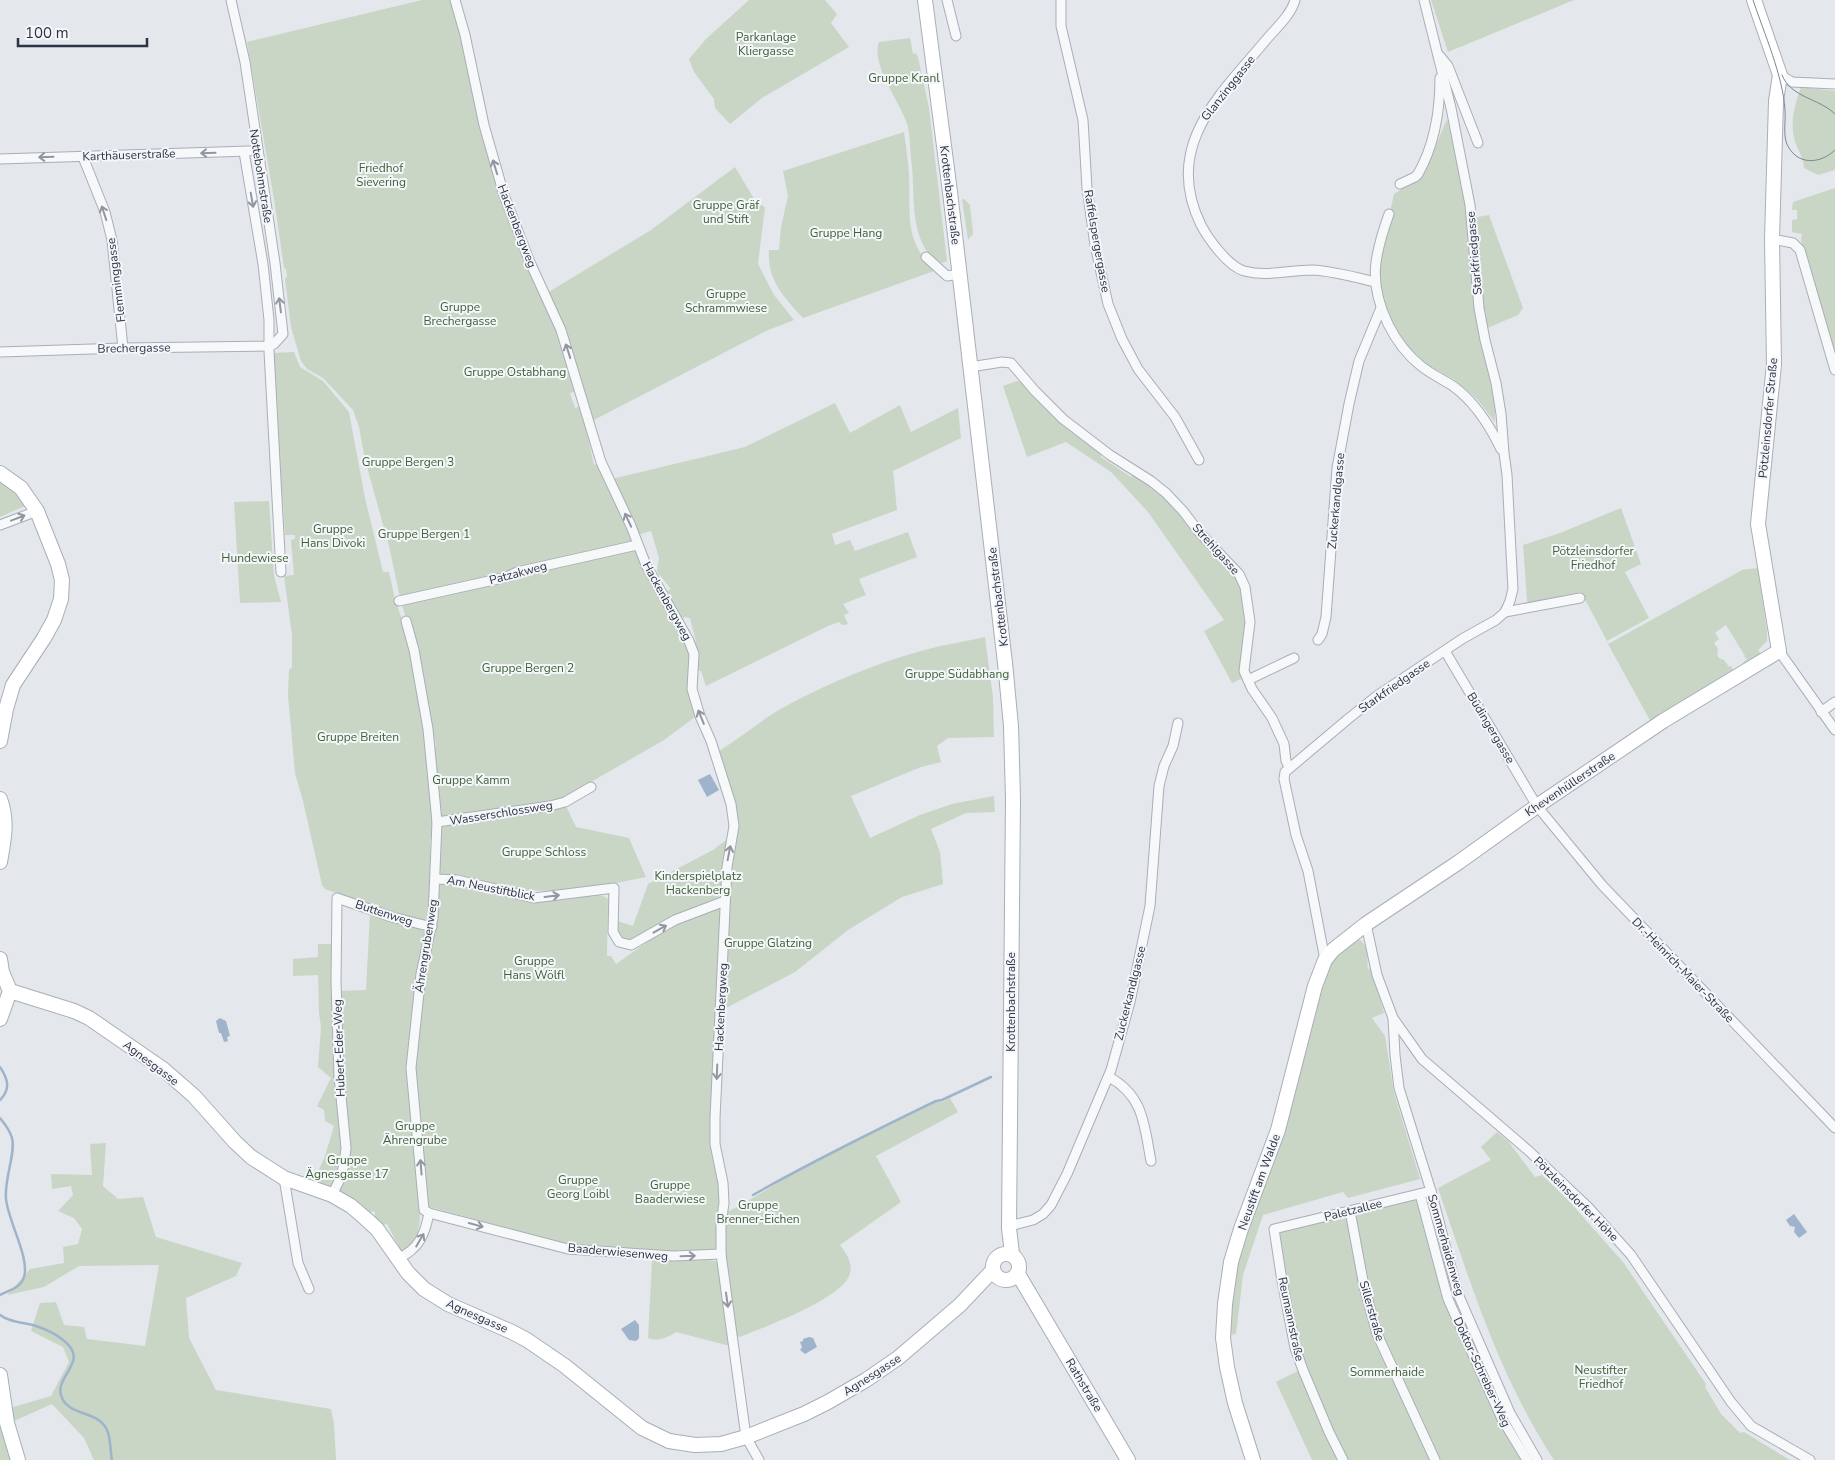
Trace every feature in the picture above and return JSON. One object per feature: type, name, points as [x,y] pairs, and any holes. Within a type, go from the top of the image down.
[{"type":"street","name":"Nottebohmstraße","points":[[231,0],[245,62],[275,263],[283,334],[274,344],[269,346]]},
{"type":"street","name":"Hackenbergweg","points":[[455,0],[484,126],[504,196],[529,260],[561,330],[601,462],[631,526],[646,565],[689,641],[694,654],[692,689],[700,716],[711,740],[731,804],[734,826],[727,867],[715,1144],[723,1183],[724,1203],[721,1224],[721,1254],[746,1437]]},
{"type":"street","name":"Krottenbachstraße","points":[[925,0],[960,274],[1011,726],[1013,799],[1009,1227],[1007,1254]]},
{"type":"street","points":[[947,0],[956,36]]},
{"type":"street","name":"Raffelspergergasse","points":[[1061,0],[1061,26],[1083,120],[1087,188],[1095,245],[1108,304],[1122,339],[1138,369],[1175,417],[1199,460]]},
{"type":"street","name":"Starkfriedgasse","points":[[1289,767],[1378,695],[1462,639],[1496,620],[1505,612],[1510,602],[1514,576],[1501,414],[1479,308],[1470,205],[1438,53],[1424,0]]},
{"type":"street","name":"Pötzleinsdorfer Straße","points":[[1754,0],[1780,75],[1776,101],[1772,239],[1774,364],[1758,524],[1779,652],[1835,730]]},
{"type":"street","name":"Glanzinggasse","points":[[1295,1],[1282,21],[1211,105],[1198,127],[1191,148],[1188,171],[1190,195],[1206,234],[1224,256],[1242,270],[1264,274],[1313,270],[1347,275],[1375,282]]},
{"type":"street","name":"Starkfriedgasse","points":[[1438,53],[1448,66],[1478,143]]},
{"type":"street","name":"Starkfriedgasse","points":[[1400,184],[1418,174],[1432,144],[1439,109],[1440,80],[1438,53]]},
{"type":"street","points":[[1780,75],[1792,82],[1835,84]]},
{"type":"street","name":"Karthäuserstraße","points":[[0,159],[244,152],[257,150]]},
{"type":"street","name":"Nottebohmstraße","points":[[244,152],[263,264],[269,320],[280,572]]},
{"type":"street","name":"Flemminggasse","points":[[82,156],[105,212],[112,240],[123,348]]},
{"type":"street","name":"Starkfriedgasse","points":[[1389,214],[1378,248],[1375,282],[1380,308],[1395,336],[1407,353],[1428,371],[1451,385],[1470,401],[1487,423],[1504,453]]},
{"type":"street","points":[[1772,239],[1793,243],[1800,250],[1835,370]]},
{"type":"street","points":[[926,257],[947,276],[960,274]]},
{"type":"street","name":"Zuckerkandlgasse","points":[[1318,640],[1322,634],[1326,617],[1337,468],[1359,361],[1380,308]]},
{"type":"street","name":"Brechergasse","points":[[0,352],[269,346]]},
{"type":"street","name":"Strehlgasse","points":[[970,367],[1002,362],[1011,363],[1063,419],[1110,455],[1152,481],[1166,493],[1183,510],[1199,532],[1239,574],[1245,588],[1249,607],[1249,638],[1244,671],[1276,726],[1284,744],[1286,761],[1289,767],[1285,772],[1284,780],[1296,835],[1308,871],[1325,960]]},
{"type":"street","points":[[0,473],[21,488],[37,511],[58,564],[62,580],[60,599],[54,620],[13,685],[0,741]]},
{"type":"street","points":[[0,525],[37,511]]},
{"type":"street","name":"Patzakweg","points":[[399,601],[637,545]]},
{"type":"street","name":"Starkfriedgasse","points":[[1505,612],[1580,598]]},
{"type":"street","name":"Ährengrubenweg","points":[[406,621],[414,650],[428,729],[437,822],[436,879],[432,927],[420,982],[412,1068],[424,1210],[429,1213]]},
{"type":"street","name":"Büdingergasse","points":[[1445,651],[1537,806]]},
{"type":"street","name":"Khevenhüllerstraße","points":[[1366,924],[1663,721],[1779,652]]},
{"type":"street","points":[[1248,680],[1294,658]]},
{"type":"street","points":[[1821,712],[1835,702]]},
{"type":"street","name":"Zuckerkandlgasse","points":[[1009,1227],[1033,1220],[1043,1214],[1051,1205],[1071,1165],[1109,1077],[1130,1002],[1150,906],[1159,786],[1164,766],[1173,746],[1178,723]]},
{"type":"street","name":"Wasserschlossweg","points":[[437,822],[550,806],[565,802],[591,787]]},
{"type":"street","points":[[0,799],[6,827],[0,862]]},
{"type":"street","name":"Dr.-Heinrich-Maier-Straße","points":[[1537,806],[1602,884],[1835,1128]]},
{"type":"street","name":"Am Neustiftblick","points":[[436,879],[457,880],[534,898],[614,888],[614,932],[620,942],[630,945],[675,920],[725,901]]},
{"type":"street","name":"Buttenweg","points":[[337,898],[392,917],[432,927]]},
{"type":"street","name":"Hubert-Eder-Weg","points":[[332,1195],[344,1164],[346,1148],[339,1076],[336,981],[337,898]]},
{"type":"street","name":"Neustift am Walde","points":[[1253,1460],[1235,1403],[1223,1338],[1225,1304],[1231,1262],[1241,1229],[1278,1130],[1316,986],[1325,960],[1333,950],[1366,924]]},
{"type":"street","name":"Pötzleinsdorfer Höhe","points":[[1366,924],[1377,975],[1393,1018],[1422,1059],[1530,1152],[1588,1207],[1631,1255],[1731,1402],[1751,1426],[1810,1460]]},
{"type":"street","points":[[0,959],[2,972],[10,991],[0,1019]]},
{"type":"street","name":"Agnesgasse","points":[[10,991],[74,1011],[89,1018],[163,1069],[194,1096],[251,1157],[284,1178],[332,1195],[351,1206],[376,1229],[399,1258],[408,1273],[432,1295],[527,1340],[565,1366],[628,1418],[669,1441],[695,1445],[721,1444],[746,1437],[804,1414],[866,1380],[898,1358],[973,1294],[1005,1275]]},
{"type":"street","name":"Sommerhaidenweg","points":[[1393,1018],[1399,1088],[1431,1191],[1458,1294],[1510,1413],[1537,1460]]},
{"type":"street","points":[[1109,1077],[1121,1083],[1136,1100],[1143,1119],[1152,1161]]},
{"type":"street","points":[[284,1178],[298,1263],[309,1289]]},
{"type":"street","name":"Paletzallee","points":[[1274,1229],[1431,1191]]},
{"type":"street","name":"Doktor-Schreber-Weg","points":[[1420,1194],[1448,1299],[1502,1419],[1527,1460]]},
{"type":"street","name":"Sillerstraße","points":[[1350,1211],[1364,1286],[1377,1334],[1435,1460]]},
{"type":"street","points":[[399,1258],[409,1253],[419,1243],[426,1228],[429,1213]]},
{"type":"street","name":"Baaderwiesenweg","points":[[429,1213],[568,1249],[672,1256],[721,1254]]},
{"type":"street","name":"Reumannstraße","points":[[1274,1229],[1295,1348],[1310,1388],[1343,1460]]},
{"type":"street","points":[[1005,1275],[994,1260],[1007,1254]]},
{"type":"street","name":"Rathstraße","points":[[1007,1254],[1019,1263],[1005,1275],[1033,1298],[1128,1460]]},
{"type":"street","points":[[0,1375],[2,1409],[18,1460]]},
{"type":"street","points":[[746,1437],[759,1460]]},
{"type":"green space","points":[[422,0],[451,0],[459,24],[479,116],[558,328],[577,391],[570,393],[575,408],[581,406],[594,465],[598,463],[612,479],[745,447],[835,403],[850,433],[900,405],[911,432],[958,408],[961,438],[893,471],[897,510],[832,534],[835,545],[850,540],[855,551],[908,532],[917,557],[859,579],[866,595],[843,604],[849,613],[844,615],[848,624],[842,625],[839,622],[828,626],[706,686],[701,671],[698,670],[699,662],[693,646],[696,642],[690,618],[684,617],[682,624],[664,593],[671,589],[657,572],[659,558],[651,531],[637,535],[677,629],[691,653],[695,717],[664,740],[558,801],[439,818],[433,747],[436,746],[433,731],[431,731],[419,649],[416,649],[401,602],[389,546],[365,460],[359,427],[353,410],[323,378],[307,369],[301,361],[291,327],[285,279],[287,277],[286,269],[284,268],[247,42]]},
{"type":"green space","name":"Parkanlage Kliergasse","points":[[749,0],[825,0],[837,14],[831,23],[849,47],[762,98],[730,124],[715,108],[714,99],[694,72],[689,59],[706,39]]},
{"type":"green space","points":[[1431,0],[1574,0],[1448,52]]},
{"type":"green space","name":"Gruppe Kranl","points":[[910,38],[913,54],[916,53],[918,57],[929,108],[947,261],[943,263],[937,262],[931,257],[919,234],[914,209],[908,127],[883,73],[877,51],[879,42]]},
{"type":"green space","points":[[1801,87],[1835,91],[1835,170],[1818,175],[1804,168],[1803,160],[1794,138],[1793,125],[1795,106]]},
{"type":"green space","points":[[1447,119],[1465,194],[1477,326],[1495,391],[1495,422],[1477,399],[1455,380],[1428,365],[1409,348],[1397,331],[1383,304],[1378,284],[1383,244],[1394,194],[1423,176]]},
{"type":"green space","name":"Gruppe Hang","points":[[904,132],[908,158],[910,214],[913,236],[924,259],[934,271],[803,318],[778,287],[769,261],[769,250],[779,250],[781,227],[788,196],[783,171]]},
{"type":"green space","points":[[735,167],[756,202],[765,207],[758,264],[774,295],[794,320],[766,331],[590,422],[547,293],[651,230]]},
{"type":"green space","points":[[1835,188],[1835,355],[1801,241],[1802,234],[1792,232],[1792,220],[1797,219],[1797,210],[1792,210],[1793,202]]},
{"type":"green space","points":[[962,199],[970,205],[973,234],[968,240]]},
{"type":"green space","points":[[1489,215],[1523,308],[1518,315],[1485,329],[1474,221],[1478,217]]},
{"type":"green space","name":"Gruppe Breiten","points":[[294,352],[300,367],[323,381],[349,412],[365,498],[383,572],[389,572],[395,600],[410,642],[425,721],[434,817],[433,839],[430,839],[432,909],[428,923],[398,915],[325,889],[322,885],[295,773],[288,695],[289,670],[292,667],[292,635],[284,576],[294,575],[291,540],[295,539],[295,535],[285,535],[283,501],[280,501],[278,413],[273,353]]},
{"type":"green space","points":[[1017,381],[1025,383],[1101,451],[1101,457],[1131,477],[1135,472],[1156,487],[1237,574],[1245,599],[1247,625],[1243,678],[1232,683],[1204,631],[1224,620],[1148,512],[1111,472],[1066,442],[1027,457],[1003,386]]},
{"type":"green space","points":[[0,482],[13,491],[25,506],[0,517]]},
{"type":"green space","name":"Hundewiese","points":[[269,501],[274,576],[281,602],[240,603],[234,502]]},
{"type":"green space","name":"Pötzleinsdorfer Friedhof","points":[[1621,508],[1641,564],[1625,572],[1649,618],[1607,641],[1581,592],[1530,603],[1527,601],[1523,545],[1560,533]]},
{"type":"green space","points":[[1758,568],[1767,632],[1767,641],[1758,650],[1761,654],[1743,665],[1747,659],[1744,657],[1726,625],[1715,633],[1719,639],[1714,643],[1718,649],[1717,654],[1719,658],[1724,660],[1729,667],[1731,666],[1734,672],[1652,724],[1608,644],[1742,570]]},
{"type":"green space","points":[[985,637],[993,698],[994,737],[948,738],[937,746],[941,762],[921,767],[851,796],[870,838],[920,815],[952,804],[994,796],[995,812],[966,813],[931,829],[940,852],[943,884],[902,897],[848,930],[795,972],[724,1009],[729,920],[729,866],[738,826],[738,816],[719,751],[786,706],[852,675],[921,651]]},
{"type":"green space","points":[[566,806],[576,827],[629,838],[646,877],[577,891],[482,890],[548,901],[590,895],[603,896],[608,899],[607,956],[611,956],[616,964],[657,935],[678,923],[718,908],[722,910],[710,1145],[719,1184],[717,1247],[711,1252],[670,1252],[570,1245],[536,1240],[502,1229],[500,1226],[420,1206],[418,1232],[412,1243],[401,1251],[387,1224],[383,1225],[375,1217],[375,1212],[372,1211],[370,1214],[330,1187],[314,1181],[325,1156],[334,1126],[325,1121],[324,1110],[317,1106],[331,1078],[318,1067],[321,1027],[318,975],[293,976],[293,959],[318,957],[318,944],[334,944],[339,991],[366,990],[370,913],[426,929],[421,999],[438,910],[439,829],[443,826],[537,813]]},
{"type":"green space","name":"Kinderspielplatz Hackenberg","points":[[729,838],[720,896],[632,939],[624,938],[620,935],[617,921],[633,926],[648,884],[713,850]]},
{"type":"green space","points":[[1360,940],[1367,950],[1368,970],[1371,966],[1384,1013],[1372,1018],[1385,1036],[1394,1093],[1420,1179],[1348,1198],[1343,1192],[1263,1215],[1243,1275],[1236,1334],[1231,1335],[1229,1333],[1236,1257],[1325,975],[1343,948]]},
{"type":"green space","name":"Gruppe Brenner-Eichen","points":[[950,1098],[958,1112],[876,1156],[901,1202],[840,1245],[847,1255],[851,1266],[845,1283],[819,1302],[802,1311],[740,1337],[736,1336],[724,1241],[725,1213],[806,1166],[937,1102],[943,1102]]},
{"type":"green space","name":"Neustifter Friedhof","points":[[1497,1132],[1508,1141],[1535,1177],[1542,1175],[1567,1199],[1623,1262],[1706,1384],[1705,1387],[1721,1414],[1740,1433],[1744,1432],[1790,1460],[1554,1460],[1517,1395],[1487,1328],[1438,1188],[1491,1160],[1481,1147]]},
{"type":"green space","points":[[106,1143],[103,1186],[118,1199],[143,1197],[156,1237],[242,1263],[236,1276],[186,1298],[189,1338],[216,1390],[331,1409],[334,1424],[336,1460],[94,1460],[84,1438],[52,1404],[14,1421],[10,1408],[51,1396],[69,1362],[63,1347],[31,1331],[40,1303],[56,1302],[64,1325],[84,1327],[87,1339],[145,1346],[159,1265],[79,1266],[44,1287],[7,1295],[30,1269],[64,1263],[63,1247],[78,1244],[82,1229],[74,1218],[58,1211],[73,1195],[71,1186],[52,1189],[51,1174],[92,1175],[90,1144]]},
{"type":"green space","name":"Sommerhaide","points":[[1420,1191],[1450,1298],[1475,1358],[1528,1460],[1312,1460],[1276,1382],[1300,1370],[1271,1226]]},
{"type":"green space","points":[[709,1260],[719,1264],[730,1346],[676,1332],[662,1339],[648,1338],[652,1261]]},
{"type":"green space","points":[[0,1417],[13,1460],[0,1460]]},
{"type":"water","points":[[710,774],[719,790],[707,797],[698,780]]},
{"type":"water","points":[[220,1018],[226,1021],[230,1036],[227,1037],[228,1041],[224,1042],[221,1033],[219,1033],[216,1021]]},
{"type":"water","points":[[1794,1214],[1807,1232],[1799,1238],[1794,1232],[1795,1227],[1790,1226],[1786,1220]]},
{"type":"water","points":[[635,1320],[639,1325],[639,1338],[636,1341],[629,1340],[621,1329]]},
{"type":"water","points":[[809,1337],[813,1338],[817,1347],[805,1354],[800,1350],[802,1347],[800,1342]]},
{"type":"waterway","points":[[0,1067],[7,1084],[6,1092],[0,1100]]},
{"type":"waterway","points":[[753,1195],[867,1135],[936,1101],[991,1077]]},
{"type":"waterway","points":[[0,1118],[9,1130],[13,1144],[6,1199],[25,1269],[24,1277],[20,1284],[0,1295]]},
{"type":"waterway","points":[[0,1315],[8,1320],[47,1330],[71,1348],[74,1355],[73,1362],[62,1383],[60,1390],[62,1398],[72,1408],[97,1419],[103,1424],[109,1437],[112,1460]]},
{"type":"tram line","points":[[1753,0],[1781,83],[1784,97],[1785,135],[1789,148],[1799,158],[1811,161],[1824,158],[1835,150]]},
{"type":"tram line","points":[[1782,75],[1792,89],[1821,104],[1835,114]]},
{"type":"park label","name":"Friedhof Sievering","points":[[381,175]]},
{"type":"park label","name":"Gruppe Gräf und Stift","points":[[726,212]]},
{"type":"park label","name":"Gruppe Schrammwiese","points":[[726,301]]},
{"type":"park label","name":"Gruppe Brechergasse","points":[[460,314]]},
{"type":"park label","name":"Gruppe Ostabhang","points":[[515,372]]},
{"type":"park label","name":"Gruppe Bergen 3","points":[[408,462]]},
{"type":"park label","name":"Gruppe Bergen 1","points":[[424,534]]},
{"type":"park label","name":"Gruppe Hans Divoki","points":[[333,536]]},
{"type":"park label","name":"Gruppe Bergen 2","points":[[528,668]]},
{"type":"park label","name":"Gruppe Südabhang","points":[[957,674]]},
{"type":"park label","name":"Gruppe Kamm","points":[[471,780]]},
{"type":"park label","name":"Gruppe Schloss","points":[[544,852]]},
{"type":"park label","name":"Gruppe Glatzing","points":[[768,943]]},
{"type":"park label","name":"Gruppe Hans Wölfl","points":[[534,968]]},
{"type":"park label","name":"Gruppe Ährengrube","points":[[415,1133]]},
{"type":"park label","name":"Gruppe Ägnesgasse 17","points":[[347,1167]]},
{"type":"park label","name":"Gruppe Georg Loibl","points":[[578,1187]]},
{"type":"park label","name":"Gruppe Baaderwiese","points":[[670,1192]]}]
